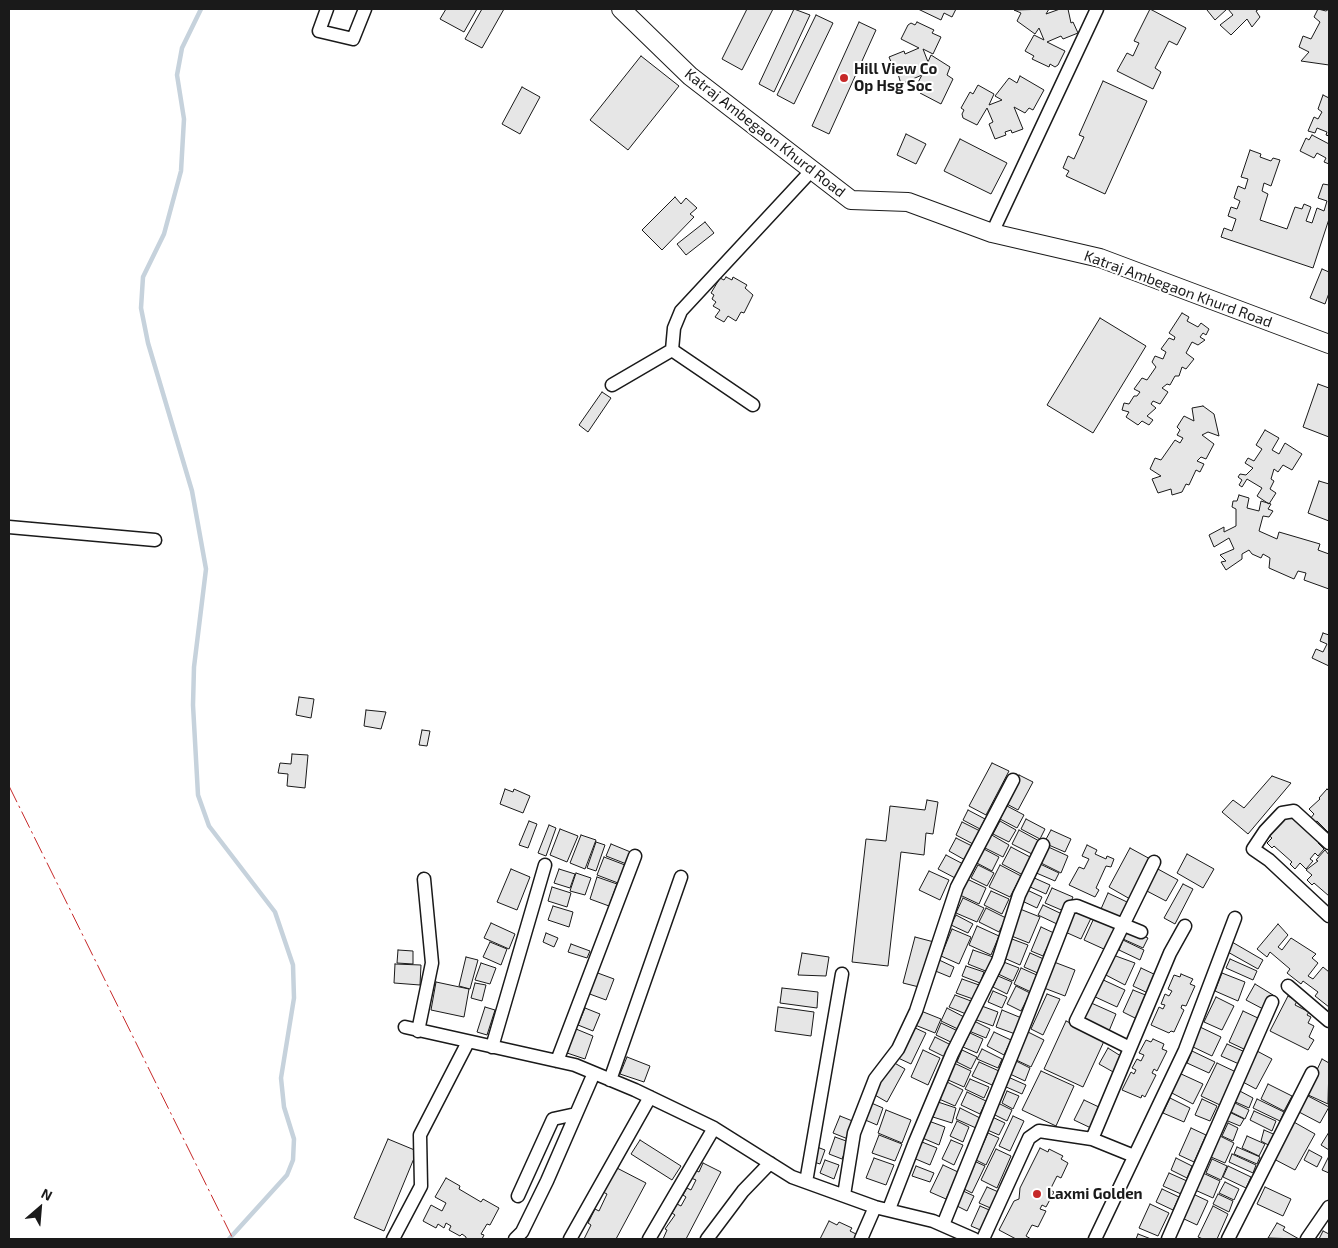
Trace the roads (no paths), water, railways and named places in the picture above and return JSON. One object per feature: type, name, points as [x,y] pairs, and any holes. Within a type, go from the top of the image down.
[{"type":"street","points":[[327,9],[319,31],[353,38],[365,9]]},
{"type":"street","name":"Katraj Ambegaon Khurd Road","points":[[621,9],[690,76],[851,200],[908,202],[992,233],[1100,258],[1329,344]]},
{"type":"street","points":[[992,233],[1098,9]]},
{"type":"street","points":[[672,350],[674,328],[681,311],[812,170]]},
{"type":"street","points":[[612,386],[672,350]]},
{"type":"street","points":[[672,350],[753,405]]},
{"type":"street","points":[[9,527],[155,540]]},
{"type":"street","points":[[844,1195],[854,1133],[874,1079],[898,1049],[916,1011],[957,887],[1013,780]]},
{"type":"street","points":[[1329,842],[1294,811],[1282,813],[1265,831],[1253,849],[1269,860],[1329,916]]},
{"type":"street","points":[[889,1209],[914,1142],[952,1054],[998,961],[1019,895],[1043,845]]},
{"type":"street","points":[[558,1061],[634,856]]},
{"type":"street","points":[[1130,1048],[1076,1021],[1154,862]]},
{"type":"street","points":[[492,1047],[545,865]]},
{"type":"street","points":[[610,1080],[681,877]]},
{"type":"street","points":[[418,1031],[432,962],[424,879]]},
{"type":"street","points":[[943,1225],[1070,907],[1077,906],[1141,932]]},
{"type":"street","points":[[1095,1239],[1186,1050],[1236,918]]},
{"type":"street","points":[[1092,1140],[1170,953],[1184,926]]},
{"type":"street","points":[[806,1182],[842,974]]},
{"type":"street","points":[[1288,986],[1329,1020]]},
{"type":"street","points":[[1168,1239],[1272,1002]]},
{"type":"street","points":[[405,1028],[574,1065],[714,1128],[792,1177],[875,1208],[889,1209],[943,1225],[974,1239]]},
{"type":"street","points":[[393,1239],[421,1186],[420,1135],[468,1042]]},
{"type":"street","points":[[516,1239],[522,1232],[547,1181],[594,1073]]},
{"type":"street","points":[[1228,1239],[1312,1073]]},
{"type":"street","points":[[570,1239],[650,1098]]},
{"type":"street","points":[[518,1196],[553,1119],[576,1114]]},
{"type":"street","points":[[649,1239],[714,1128]]},
{"type":"street","points":[[983,1239],[1029,1138],[1039,1131],[1092,1140],[1134,1156]]},
{"type":"street","points":[[707,1239],[743,1192],[770,1163]]},
{"type":"street","points":[[1307,1239],[1329,1207]]},
{"type":"street","points":[[862,1239],[875,1208]]},
{"type":"waterway","points":[[201,9],[182,48],[177,75],[184,119],[181,171],[164,234],[143,277],[141,308],[148,343],[192,491],[206,569],[194,667],[193,705],[198,795],[209,826],[275,912],[293,965],[294,998],[281,1078],[284,1107],[294,1139],[293,1160],[287,1175],[229,1239]]},
{"type":"place","name":"Hill View Co Op Hsg Soc","points":[[844,78]]},
{"type":"place","name":"Laxmi Golden","points":[[1037,1194]]}]
